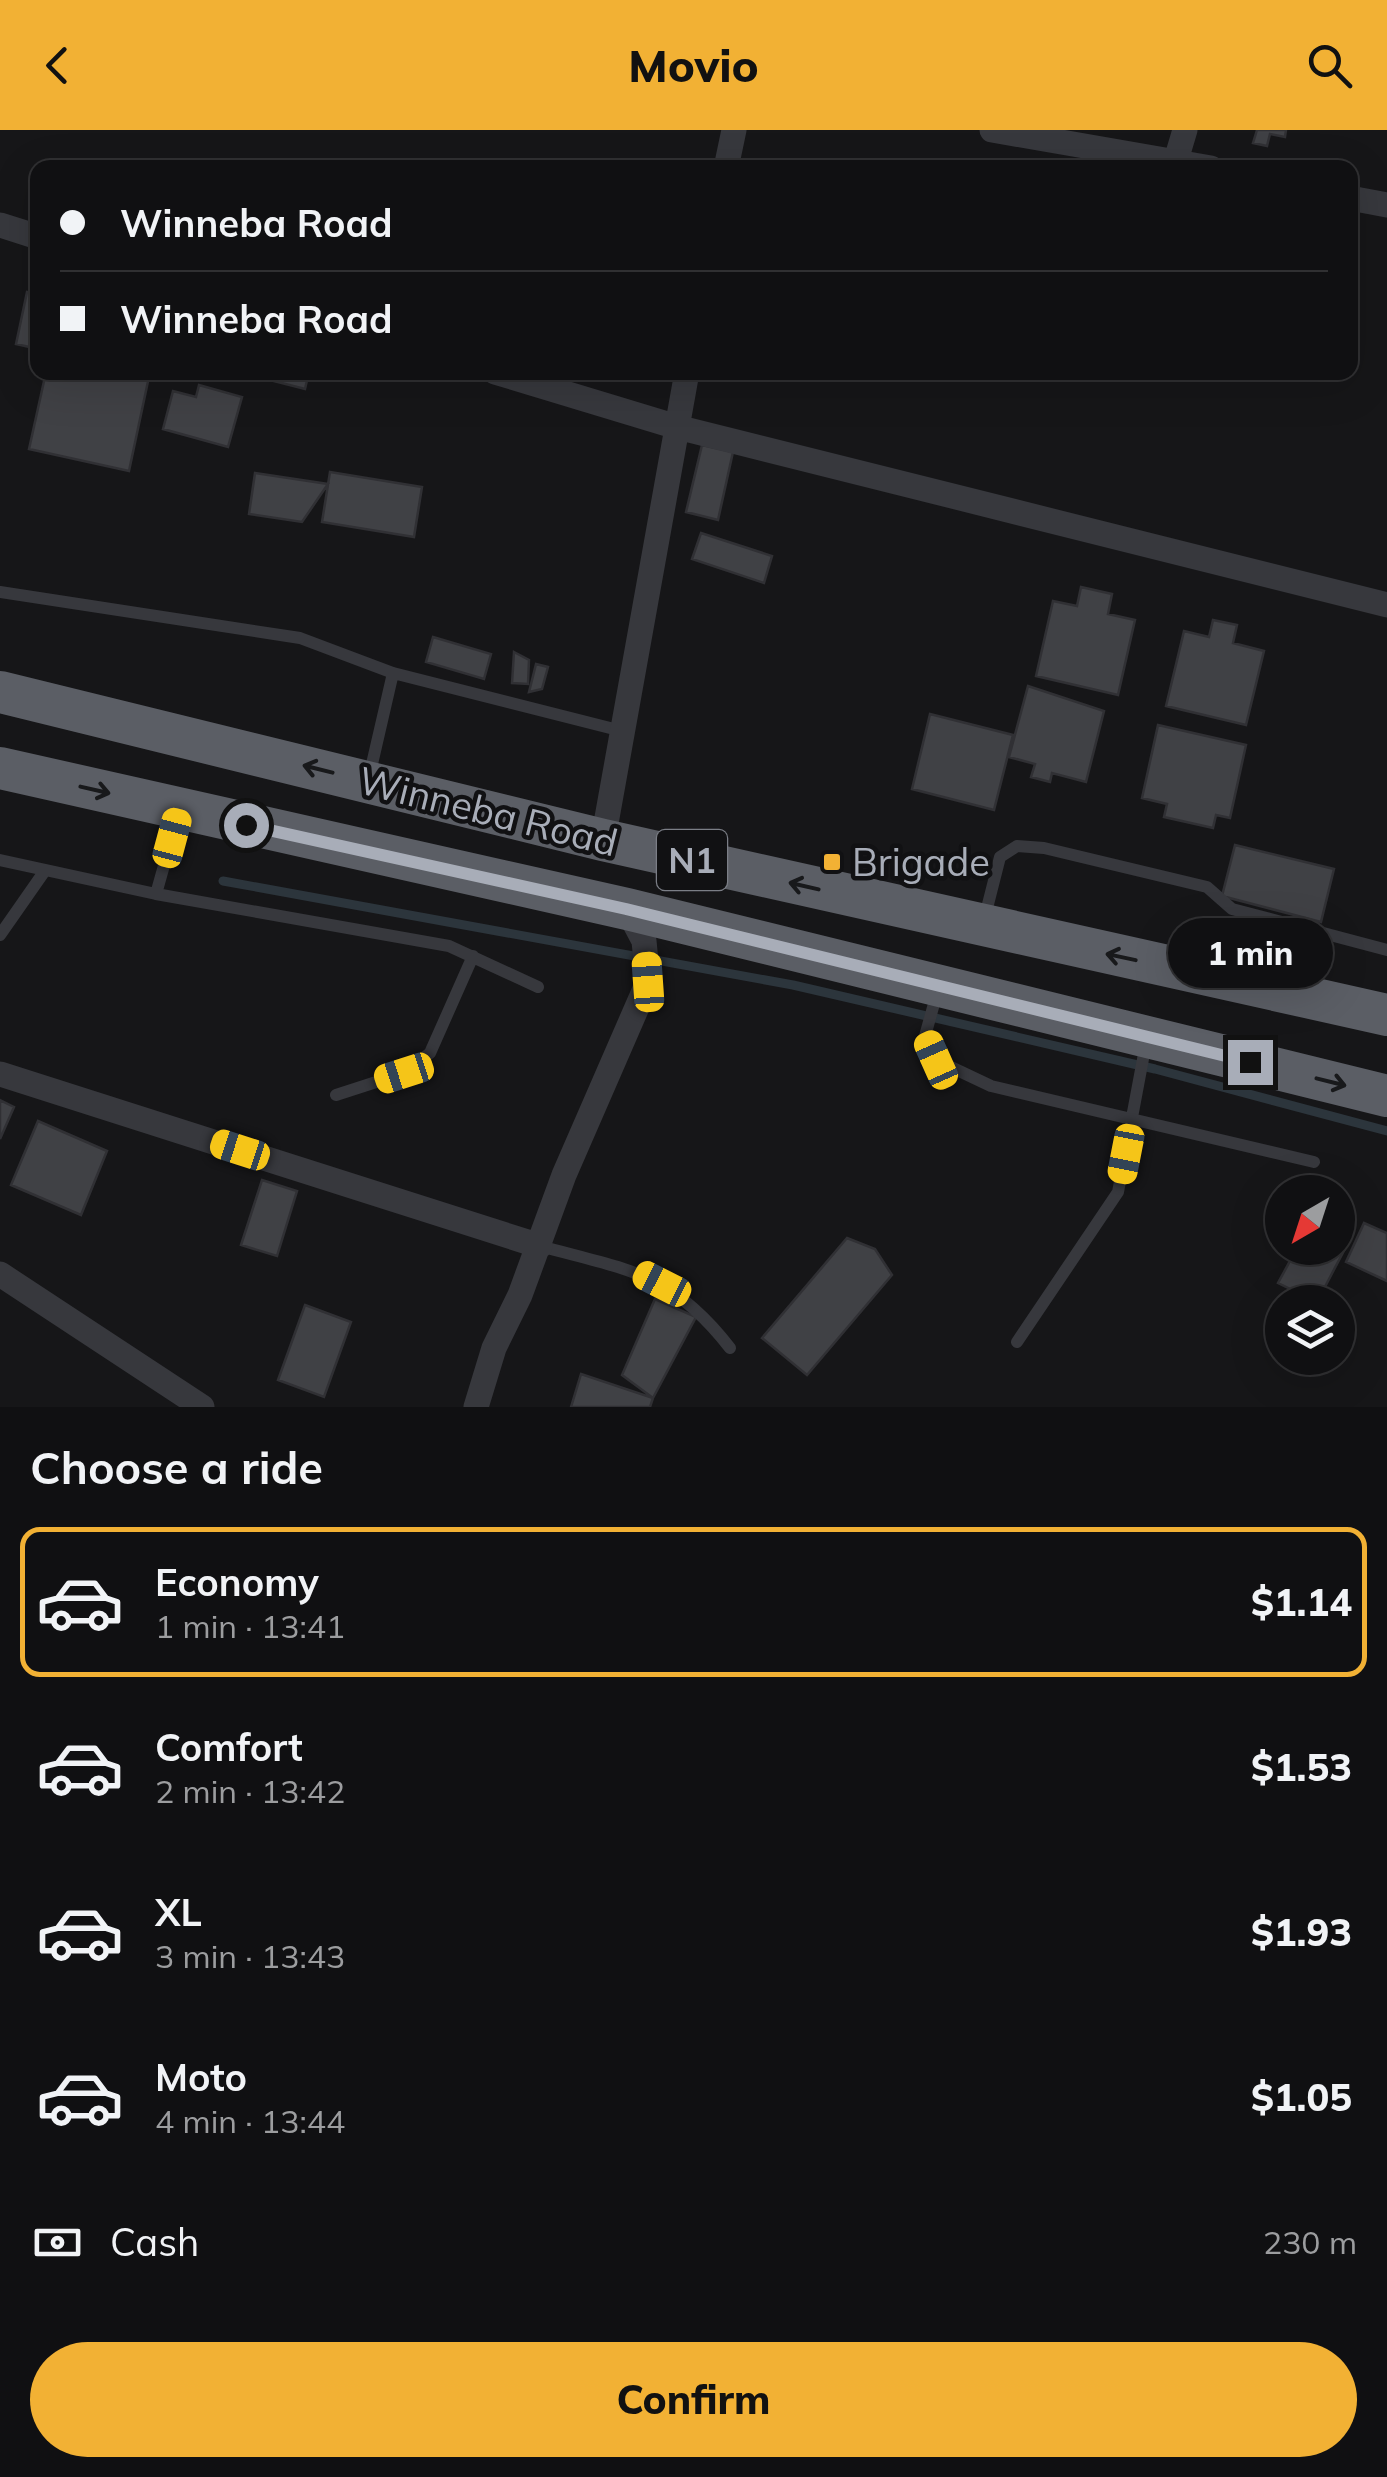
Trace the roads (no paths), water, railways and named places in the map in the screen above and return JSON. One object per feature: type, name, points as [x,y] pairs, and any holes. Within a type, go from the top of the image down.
[{"type":"highway","name":"Winneba Road","points":[[0,692],[602,840],[1387,1015]]},
{"type":"highway","name":"Winneba Road","points":[[0,768],[626,909],[1387,1096]]},
{"type":"street","points":[[728,160],[734,130]]},
{"type":"street","points":[[992,130],[1176,160],[1185,130]]},
{"type":"street","points":[[1358,200],[1387,206]]},
{"type":"street","points":[[0,226],[30,234]]},
{"type":"street","points":[[521,380],[677,427],[1387,606]]},
{"type":"street","points":[[602,840],[686,380]]},
{"type":"street","points":[[476,1407],[494,1348],[540,1246],[564,1175],[648,982],[644,941],[626,909]]},
{"type":"street","points":[[0,1074],[540,1246]]},
{"type":"street","points":[[0,1274],[202,1407]]},
{"type":"lane","points":[[0,592],[122,614],[300,638],[394,673],[622,730]]},
{"type":"lane","points":[[368,781],[394,673]]},
{"type":"lane","points":[[156,894],[179,810]]},
{"type":"lane","points":[[983,928],[1000,857],[1017,846],[1044,848],[1207,887],[1232,909],[1387,950]]},
{"type":"lane","points":[[0,860],[156,894],[430,941],[473,956],[538,987]]},
{"type":"lane","points":[[0,935],[44,872]]},
{"type":"lane","points":[[336,1094],[418,1065],[430,1053],[473,956]]},
{"type":"lane","points":[[938,985],[926,1036],[936,1060],[991,1086],[1133,1116],[1314,1162]]},
{"type":"lane","points":[[1017,1342],[1118,1192],[1147,1037]]},
{"type":"lane","points":[[540,1246],[642,1274],[682,1294],[730,1348]]},
{"type":"waterway","points":[[223,881],[793,985],[1155,1069],[1387,1131]]},
{"type":"place","name":"Brigade","points":[[832,862]]}]
